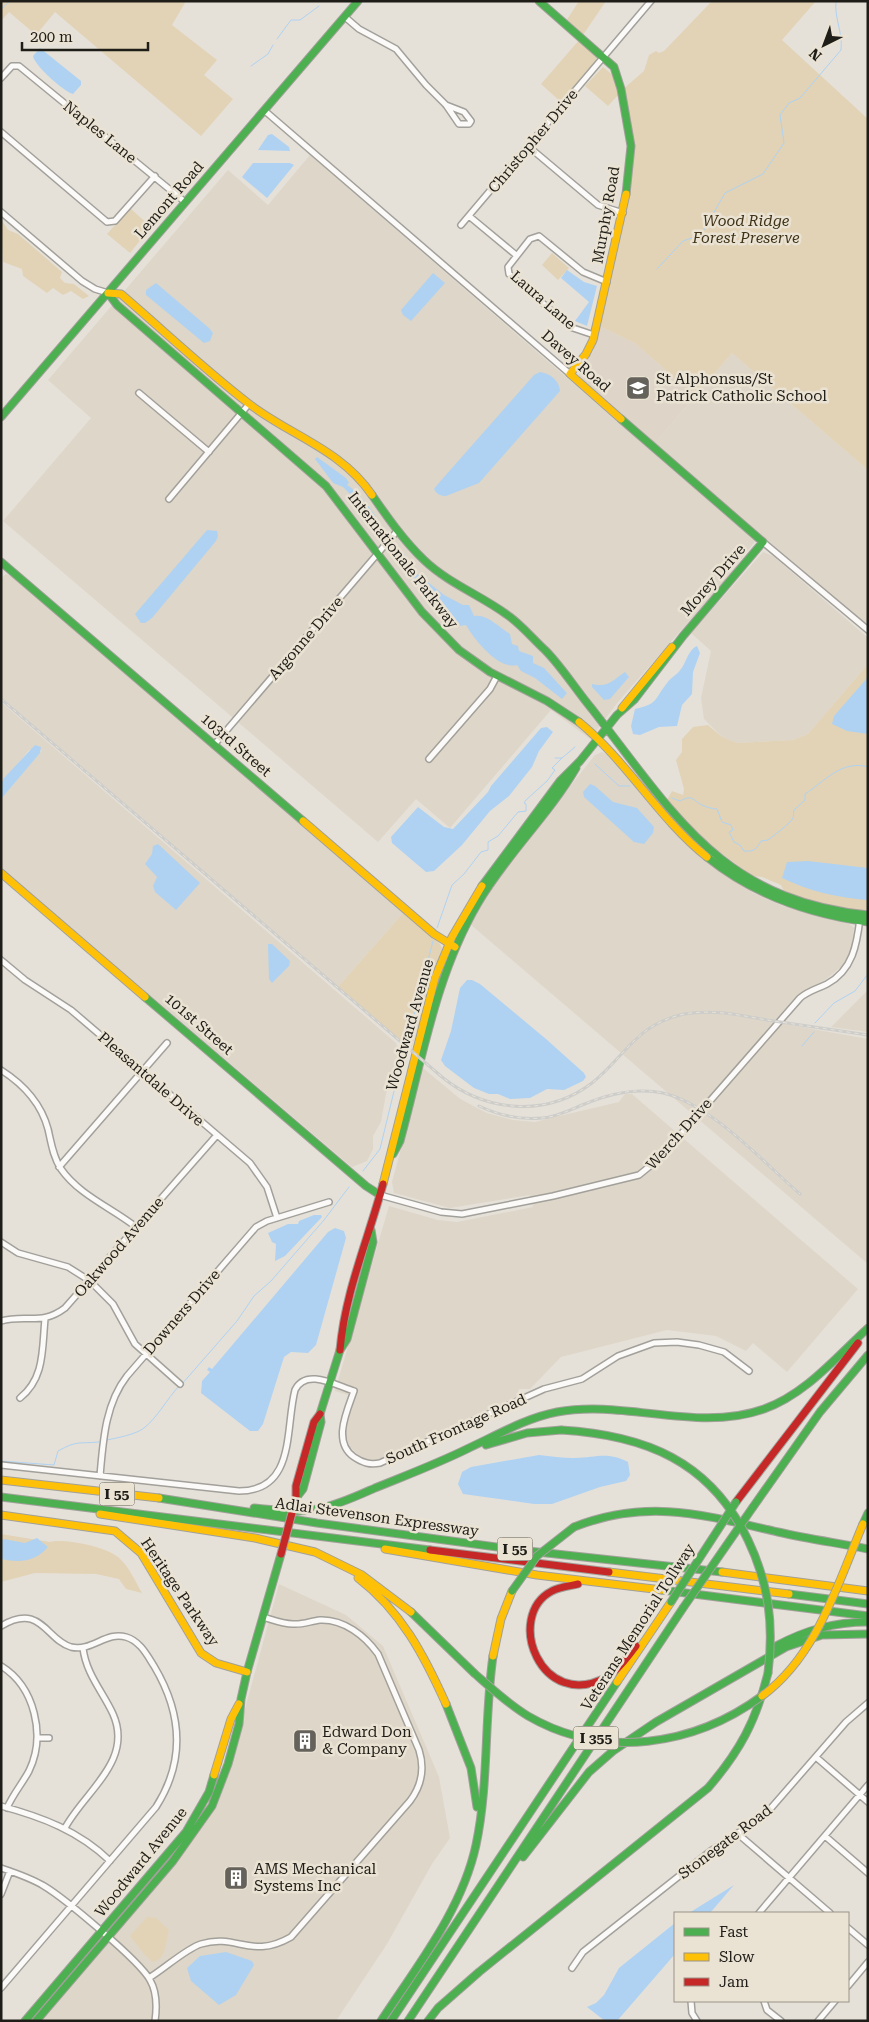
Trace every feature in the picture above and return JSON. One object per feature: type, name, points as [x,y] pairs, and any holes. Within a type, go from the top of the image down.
[{"type":"main road","name":"Lemont Road","points":[[1,417],[185,202],[265,112],[358,1]]},
{"type":"main road","name":"Murphy Road","points":[[539,1],[604,57],[614,68],[621,90],[631,146],[623,213],[594,335],[586,354],[570,374]]},
{"type":"main road","name":"Internationale Parkway","points":[[108,293],[122,294],[249,404],[312,441],[340,461],[370,492],[397,531],[432,568],[497,607],[531,634],[548,652],[685,828],[713,854],[745,876],[776,892],[810,904],[862,917],[868,922]]},
{"type":"main road","name":"Internationale Parkway","points":[[108,293],[117,305],[322,482],[380,552],[442,634],[472,660],[497,676],[559,708],[598,738],[675,827],[706,858],[755,890],[800,908],[862,917]]},
{"type":"main road","name":"Davey Road","points":[[570,374],[763,542]]},
{"type":"main road","name":"Morey Drive","points":[[606,728],[617,714],[634,700],[683,636],[763,542]]},
{"type":"main road","name":"103rd Street","points":[[1,562],[434,934],[452,945]]},
{"type":"main road","name":"Woodward Avenue","points":[[36,2021],[184,1847],[212,1806],[224,1777],[239,1724],[241,1699],[247,1672],[281,1554],[296,1498],[296,1486],[314,1422],[320,1414],[340,1350],[347,1339],[373,1242],[371,1230],[390,1158],[394,1135],[435,978],[491,871],[560,781],[580,761],[606,728]]},
{"type":"main road","name":"101st Street","points":[[1,873],[366,1186],[380,1195]]},
{"type":"main road","points":[[164,1499],[265,1509],[318,1509],[455,1455],[536,1418],[569,1410],[712,1417],[752,1412],[781,1401],[794,1393],[868,1330]]},
{"type":"main road","name":"Veterans Memorial Tollway","points":[[391,2021],[670,1605],[736,1502],[807,1407],[868,1330]]},
{"type":"main road","name":"Veterans Memorial Tollway","points":[[408,2021],[683,1608],[820,1412],[868,1355]]},
{"type":"main road","points":[[428,2021],[438,2008],[479,1972],[708,1788],[735,1756],[756,1722],[768,1673],[772,1625],[766,1582],[754,1551],[725,1500],[702,1479],[656,1449],[629,1438],[604,1433],[561,1430],[526,1433],[455,1455]]},
{"type":"main road","name":"Adlai Stevenson Expressway","points":[[1,1480],[164,1499],[317,1523],[519,1550],[625,1560],[868,1591]]},
{"type":"main road","points":[[1,1498],[281,1543],[314,1551],[364,1575],[424,1624],[474,1673],[502,1697],[530,1717],[579,1736],[609,1742],[635,1743],[667,1740],[702,1731],[734,1715],[759,1698],[791,1668],[815,1631],[868,1513]]},
{"type":"main road","name":"Adlai Stevenson Expressway","points":[[1,1498],[868,1604]]},
{"type":"main road","points":[[381,2021],[457,1898],[467,1877],[476,1846],[480,1818],[495,1646],[501,1616],[512,1591],[537,1556],[574,1527],[612,1513],[650,1509],[691,1513],[790,1535],[868,1549]]},
{"type":"main road","name":"Heritage Parkway","points":[[1,1515],[115,1531],[141,1553],[201,1653],[216,1663],[247,1672]]},
{"type":"main road","points":[[313,1535],[537,1575],[868,1616]]},
{"type":"main road","points":[[281,1543],[328,1561],[361,1580],[394,1610],[417,1640],[461,1736],[470,1762],[477,1798],[476,1846]]},
{"type":"main road","points":[[645,1588],[579,1584],[558,1588],[550,1592],[535,1609],[529,1628],[530,1647],[540,1666],[551,1676],[568,1684],[584,1685],[602,1680],[622,1663],[657,1618],[670,1605]]},
{"type":"main road","points":[[509,1868],[524,1856],[578,1784],[598,1763],[656,1722],[760,1656],[812,1628],[832,1623],[868,1622]]},
{"type":"main road","points":[[717,1685],[803,1640],[833,1634],[868,1634]]},
{"type":"main road","name":"Woodward Avenue","points":[[25,2021],[174,1847],[197,1815],[213,1782],[231,1719],[241,1699]]},
{"type":"street","name":"Christopher Drive","points":[[461,225],[651,1]]},
{"type":"street","points":[[345,17],[359,29],[396,49],[426,85],[446,104],[460,124],[469,124],[471,120],[464,112],[446,104]]},
{"type":"street","name":"Naples Lane","points":[[1,78],[15,65],[19,66],[185,202]]},
{"type":"street","name":"Davey Road","points":[[265,112],[570,374]]},
{"type":"street","points":[[1,132],[105,220],[111,223],[119,217],[155,176]]},
{"type":"street","points":[[529,147],[598,206],[623,213]]},
{"type":"street","name":"Internationale Parkway","points":[[1,212],[82,281],[95,289],[108,293]]},
{"type":"street","points":[[470,216],[516,255],[533,236],[539,236],[583,272],[607,282]]},
{"type":"street","name":"Laura Lane","points":[[516,255],[508,267],[509,274],[570,327],[594,335]]},
{"type":"street","points":[[139,393],[208,452]]},
{"type":"street","points":[[169,499],[249,404]]},
{"type":"street","name":"Argonne Drive","points":[[214,745],[397,531]]},
{"type":"street","name":"Davey Road","points":[[763,542],[868,630]]},
{"type":"street","points":[[429,758],[490,689],[497,676]]},
{"type":"street","name":"Werch Drive","points":[[380,1195],[441,1212],[462,1214],[553,1196],[644,1172],[661,1157],[800,998],[814,988],[826,984],[845,969],[856,948],[862,917]]},
{"type":"street","name":"Pleasantdale Drive","points":[[2,962],[25,980],[66,1005],[258,1172],[267,1187],[277,1218]]},
{"type":"street","points":[[60,1167],[167,1043]]},
{"type":"street","points":[[1,1070],[26,1090],[38,1106],[46,1122],[60,1167],[80,1190],[112,1209],[136,1227]]},
{"type":"street","name":"Oakwood Avenue","points":[[45,1319],[65,1308],[217,1135]]},
{"type":"street","name":"Downers Drive","points":[[100,1476],[112,1402],[122,1382],[252,1231],[261,1224],[328,1202]]},
{"type":"street","points":[[1,1242],[18,1253],[68,1267],[90,1281],[110,1300],[131,1338],[180,1384]]},
{"type":"street","points":[[1,1321],[15,1318],[45,1319],[37,1378],[33,1386],[20,1398]]},
{"type":"street","name":"South Frontage Road","points":[[1,1465],[239,1491],[261,1488],[272,1480],[281,1468],[297,1386],[308,1379],[354,1391],[342,1428],[342,1437],[351,1455],[361,1462],[371,1465],[380,1463],[544,1389],[582,1379],[618,1356],[654,1343],[677,1342],[724,1352],[749,1371]]},
{"type":"street","points":[[149,1978],[173,1963],[188,1950],[200,1944],[223,1941],[263,1948],[278,1944],[291,1937],[410,1801],[420,1781],[422,1766],[419,1750],[378,1654],[369,1644],[354,1630],[337,1622],[320,1620],[293,1624],[263,1617]]},
{"type":"street","points":[[1,1626],[18,1619],[33,1620],[48,1628],[66,1645],[83,1648],[108,1637],[128,1637],[146,1652],[166,1686],[174,1708],[177,1741],[170,1781],[156,1807],[1,1988]]},
{"type":"street","points":[[128,1637],[130,1629]]},
{"type":"street","points":[[65,1828],[74,1812],[107,1771],[115,1753],[117,1740],[113,1715],[92,1679],[83,1648]]},
{"type":"street","points":[[1,1666],[25,1691],[32,1708],[38,1738],[29,1770],[11,1798],[8,1808]]},
{"type":"street","name":"Stonegate Road","points":[[572,1968],[583,1952],[712,1850],[766,1815],[846,1722],[868,1703]]},
{"type":"street","points":[[174,1708],[182,1708]]},
{"type":"street","points":[[38,1738],[49,1738]]},
{"type":"street","points":[[817,1758],[868,1802]]},
{"type":"street","points":[[760,1912],[868,1785]]},
{"type":"street","points":[[1,1806],[44,1818],[65,1828],[93,1846],[110,1862]]},
{"type":"street","points":[[738,1834],[829,1912]]},
{"type":"street","points":[[825,1836],[868,1873]]},
{"type":"street","points":[[1,1868],[43,1886],[138,1963],[149,1978],[157,2003],[155,2021]]},
{"type":"street","points":[[1,1894],[10,1871]]},
{"type":"street","points":[[849,1929],[868,1945]]},
{"type":"street","points":[[849,1985],[868,1962]]},
{"type":"street","points":[[691,2002],[692,2013],[697,2021]]},
{"type":"street","points":[[764,2002],[765,2008],[781,2021]]},
{"type":"street","points":[[818,2021],[834,2002]]},
{"type":"shaded area","points":[[310,155],[755,541],[726,579],[618,702],[590,739],[551,710],[450,828],[416,799],[378,842],[3,521],[91,418],[48,380],[228,170],[268,205]]},
{"type":"shaded area","name":"St Alphonsus/St Patrick Catholic School","points":[[599,326],[635,343],[695,396],[655,443],[581,379],[579,375],[579,368],[593,352]]},
{"type":"shaded area","points":[[732,353],[868,470],[868,621],[864,625],[655,443]]},
{"type":"shaded area","points":[[763,552],[773,556],[868,638],[868,664],[808,734],[793,740],[737,743],[722,737],[704,719],[701,698],[711,651],[691,633]]},
{"type":"shaded area","points":[[6,574],[11,576],[404,912],[338,987],[1,697],[1,578]]},
{"type":"shaded area","points":[[1,702],[396,1043],[400,1055],[386,1094],[381,1122],[373,1136],[373,1149],[367,1161],[352,1167],[1,868],[1,799],[42,750],[29,750],[1,784]]},
{"type":"shaded area","points":[[602,752],[610,756],[694,851],[721,872],[753,893],[783,906],[849,924],[854,928],[851,951],[842,966],[825,980],[797,995],[774,1022],[868,1039],[868,1264],[470,924],[486,896],[516,854],[595,755]]},
{"type":"shaded area","points":[[868,990],[868,1032],[831,1027]]},
{"type":"shaded area","points":[[423,1068],[459,1098],[487,1113],[513,1120],[535,1122],[619,1102],[625,1094],[632,1094],[858,1289],[787,1372],[753,1343],[746,1351],[716,1336],[667,1330],[561,1357],[530,1389],[519,1389],[517,1396],[375,1461],[364,1460],[350,1447],[346,1437],[345,1429],[355,1397],[335,1391],[389,1206],[438,1220],[457,1222],[533,1207],[530,1195],[450,1208],[394,1193],[392,1182]]},
{"type":"shaded area","points":[[279,1584],[346,1615],[383,1646],[439,1777],[450,1838],[432,1864],[387,1944],[336,2021],[39,2021],[189,1845],[210,1815],[226,1779]]},
{"type":"green space","points":[[1,1],[186,1],[172,25],[217,60],[204,75],[233,99],[201,136],[55,12],[36,35],[9,12],[1,21]]},
{"type":"green space","points":[[579,1],[606,1],[583,35],[566,21]]},
{"type":"green space","name":"Wood Ridge Forest Preserve","points":[[712,1],[816,1],[782,40],[868,119],[868,470],[732,353],[695,396],[635,343],[599,326],[631,171],[622,90],[644,71],[649,55],[656,51],[659,53],[664,51]]},
{"type":"green space","points":[[580,39],[596,54],[597,62],[562,103],[541,84]]},
{"type":"green space","points":[[603,67],[614,76],[619,94],[608,106],[585,86]]},
{"type":"green space","points":[[130,208],[151,227],[130,253],[107,234]]},
{"type":"green space","points":[[1,219],[8,230],[18,234],[62,272],[60,278],[65,283],[74,284],[89,296],[83,299],[71,291],[63,295],[53,288],[47,293],[23,276],[22,269],[3,262]]},
{"type":"green space","points":[[552,253],[569,268],[558,280],[542,265]]},
{"type":"green space","points":[[868,664],[868,912],[812,901],[784,891],[781,885],[762,877],[752,876],[697,835],[667,800],[672,791],[683,795],[684,789],[676,760],[682,752],[682,739],[693,727],[708,725],[722,737],[737,743],[793,740],[808,734]]},
{"type":"green space","points":[[404,912],[440,944],[442,948],[411,1050],[338,987]]},
{"type":"green space","points":[[1,1534],[50,1542],[74,1542],[105,1550],[122,1561],[132,1574],[142,1593],[126,1589],[119,1579],[96,1574],[35,1573],[1,1582]]},
{"type":"green space","points":[[147,1917],[156,1918],[169,1930],[163,1954],[158,1960],[153,1962],[130,1936]]},
{"type":"water","points":[[40,48],[81,81],[81,85],[73,94],[56,83],[38,65],[33,56]]},
{"type":"water","points":[[272,134],[289,147],[290,151],[258,150],[268,135]]},
{"type":"water","points":[[253,163],[290,163],[294,165],[267,198],[242,177]]},
{"type":"water","points":[[567,270],[584,282],[597,286],[587,326],[575,321],[589,302],[561,278]]},
{"type":"water","points":[[433,273],[445,283],[411,321],[403,315],[401,310]]},
{"type":"water","points":[[156,283],[209,328],[213,333],[210,341],[204,343],[146,295],[146,290]]},
{"type":"water","points":[[540,372],[554,378],[560,391],[479,483],[446,496],[438,494],[434,489],[437,485],[534,375]]},
{"type":"water","points":[[317,457],[346,478],[349,483],[347,485],[357,493],[375,515],[383,533],[374,532],[366,514],[343,487],[333,483],[315,459]]},
{"type":"water","points":[[207,530],[217,531],[216,541],[152,618],[145,623],[141,623],[135,614]]},
{"type":"water","points":[[398,550],[403,552],[415,572],[444,595],[463,605],[469,605],[474,616],[488,619],[510,634],[512,644],[518,646],[519,651],[533,656],[533,663],[544,668],[567,693],[562,699],[535,678],[521,671],[517,665],[502,663],[487,652],[466,625],[452,627],[397,559],[394,553]]},
{"type":"water","points":[[697,646],[700,653],[693,672],[692,694],[682,705],[677,726],[659,727],[640,735],[633,734],[631,726],[635,709],[648,705],[655,700],[669,681],[678,673],[692,650]]},
{"type":"water","points":[[625,672],[629,677],[610,699],[604,700],[592,687],[592,684],[606,684]]},
{"type":"water","points":[[868,677],[868,734],[847,731],[832,724],[834,716]]},
{"type":"water","points":[[547,727],[553,732],[539,751],[532,767],[509,796],[490,811],[462,845],[434,871],[426,872],[392,843],[391,837],[418,807],[444,827],[453,829],[488,792],[491,786],[541,728]]},
{"type":"water","points":[[35,745],[41,747],[40,753],[1,799],[1,784],[4,778]]},
{"type":"water","points":[[590,784],[595,786],[613,802],[637,808],[654,827],[653,833],[644,844],[634,842],[584,797],[583,792]]},
{"type":"water","points":[[158,844],[200,883],[176,910],[155,892],[153,886],[157,877],[145,864],[152,854],[153,846]]},
{"type":"water","points":[[808,861],[868,868],[868,900],[824,893],[782,878],[787,862]]},
{"type":"water","points":[[268,944],[272,944],[290,961],[289,966],[272,983],[269,979]]},
{"type":"water","points":[[467,980],[480,984],[546,1039],[584,1073],[586,1077],[583,1081],[564,1090],[547,1089],[530,1098],[510,1099],[474,1088],[445,1066],[441,1060],[451,1031],[460,988]]},
{"type":"water","points":[[314,1215],[321,1215],[322,1217],[285,1256],[275,1261],[276,1244],[272,1242],[268,1233],[288,1224],[298,1224],[299,1221]]},
{"type":"water","points":[[335,1228],[344,1231],[346,1238],[316,1345],[308,1353],[291,1352],[284,1357],[263,1424],[258,1431],[250,1431],[201,1393],[202,1381],[210,1372],[207,1370],[209,1367],[212,1369],[328,1232]]},
{"type":"water","points":[[539,1455],[570,1458],[614,1457],[628,1462],[630,1475],[626,1481],[600,1487],[552,1504],[534,1504],[463,1494],[458,1484],[462,1472],[471,1467]]},
{"type":"water","points":[[37,1538],[48,1547],[38,1556],[21,1561],[1,1559],[1,1541],[4,1539],[25,1543]]},
{"type":"water","points":[[734,1885],[711,1912],[691,1912]]},
{"type":"water","points":[[674,1924],[674,1955],[617,2021],[605,2021],[587,2007],[596,2003],[604,1995],[619,1968]]},
{"type":"water","points":[[226,1952],[252,1961],[254,1965],[236,1995],[219,2005],[191,1981],[187,1968],[200,1956]]},
{"type":"waterway","points":[[1,9],[10,1]]},
{"type":"waterway","points":[[657,269],[683,241],[701,235],[725,193],[763,174],[784,143],[780,115],[789,103],[800,98],[841,50],[836,1]]},
{"type":"waterway","points":[[277,39],[291,20],[300,20],[319,6]]},
{"type":"waterway","points":[[251,66],[268,54],[273,45]]},
{"type":"waterway","points":[[555,758],[562,758],[575,747]]},
{"type":"waterway","points":[[437,928],[452,885],[464,874],[481,852],[488,850],[488,842],[498,836],[518,812],[526,811],[526,804],[524,803],[526,800],[547,781],[555,770],[552,768],[562,758]]},
{"type":"waterway","points":[[595,764],[619,786],[630,786]]},
{"type":"waterway","points":[[672,798],[680,801],[692,798],[704,806],[717,809],[722,822],[731,825],[733,830],[729,832],[734,842],[740,845],[744,851],[751,851],[757,848],[761,841],[768,840],[789,823],[793,818],[794,810],[805,800],[805,794],[826,778],[850,766],[868,767]]},
{"type":"waterway","points":[[408,1039],[433,941]]},
{"type":"waterway","points":[[815,1023],[834,1003],[855,991],[868,974]]},
{"type":"waterway","points":[[802,1046],[814,1032]]},
{"type":"waterway","points":[[363,1171],[380,1149],[404,1050]]},
{"type":"waterway","points":[[182,1384],[237,1321],[254,1296],[271,1281],[324,1220],[349,1187]]},
{"type":"waterway","points":[[107,1440],[132,1434],[144,1428],[179,1386]]},
{"type":"waterway","points":[[1,1461],[54,1465],[58,1451],[78,1443],[99,1442]]},
{"type":"railway","points":[[1,699],[442,1077],[459,1089],[477,1098],[496,1104],[516,1106],[536,1106],[555,1102],[574,1094],[592,1083],[642,1034],[667,1019],[684,1014],[726,1013],[868,1035]]},
{"type":"railway","points":[[479,1106],[510,1116],[542,1118],[558,1115],[592,1101],[622,1093],[632,1091],[663,1093],[681,1099],[718,1121],[800,1194]]},
{"type":"traffic: fast","points":[[1,417],[358,1]]},
{"type":"traffic: fast","points":[[539,1],[614,67],[621,89],[631,146],[626,194]]},
{"type":"traffic: fast","points":[[108,293],[117,305],[326,486],[422,612],[459,650],[490,672],[547,701],[579,722]]},
{"type":"traffic: fast","points":[[482,886],[560,781],[580,761],[617,715],[634,700],[683,636],[763,542],[621,419]]},
{"type":"traffic: fast","points":[[372,495],[390,521],[424,560],[443,575],[511,618],[545,650],[649,784],[677,817],[706,846],[738,871],[775,891],[817,906],[868,915]]},
{"type":"traffic: fast","points":[[1,562],[303,821]]},
{"type":"traffic: fast","points":[[393,1154],[400,1141],[440,989],[463,931],[489,885],[553,803],[576,768]]},
{"type":"traffic: fast","points":[[707,857],[744,882],[783,901],[825,914],[868,922]]},
{"type":"traffic: fast","points":[[145,997],[366,1186],[380,1195]]},
{"type":"traffic: fast","points":[[296,1498],[303,1489],[321,1422],[320,1414],[340,1350],[347,1339],[373,1242],[371,1230]]},
{"type":"traffic: fast","points":[[254,1508],[302,1511],[333,1505],[435,1464],[501,1432],[557,1412],[609,1409],[713,1418],[739,1415],[764,1409],[793,1394],[820,1374],[868,1328]]},
{"type":"traffic: fast","points":[[753,1507],[820,1412],[868,1355]]},
{"type":"traffic: fast","points":[[486,1445],[527,1433],[561,1430]]},
{"type":"traffic: fast","points":[[561,1430],[620,1438],[647,1446],[672,1457],[715,1490],[732,1513],[748,1540],[761,1573],[770,1621],[768,1673]]},
{"type":"traffic: fast","points":[[1,1497],[430,1550]]},
{"type":"traffic: fast","points":[[159,1498],[317,1523],[519,1550],[722,1572]]},
{"type":"traffic: fast","points":[[671,1602],[736,1502]]},
{"type":"traffic: fast","points":[[683,1608],[753,1507]]},
{"type":"traffic: fast","points":[[574,1527],[601,1518],[627,1513],[676,1512],[700,1515],[868,1549]]},
{"type":"traffic: fast","points":[[863,1524],[868,1513]]},
{"type":"traffic: fast","points":[[512,1591],[537,1556],[574,1527]]},
{"type":"traffic: fast","points":[[36,2021],[173,1861],[212,1806],[228,1764],[239,1724],[241,1699],[247,1672],[281,1554]]},
{"type":"traffic: fast","points":[[662,1590],[868,1616]]},
{"type":"traffic: fast","points":[[789,1594],[868,1604]]},
{"type":"traffic: fast","points":[[408,2021],[683,1608]]},
{"type":"traffic: fast","points":[[411,1612],[474,1673]]},
{"type":"traffic: fast","points":[[776,1646],[820,1628],[868,1622]]},
{"type":"traffic: fast","points":[[523,1857],[589,1772],[613,1751],[656,1722],[786,1647],[822,1635],[868,1634]]},
{"type":"traffic: fast","points":[[381,2021],[437,1937],[460,1892],[469,1869],[476,1845],[483,1799],[488,1704],[493,1656]]},
{"type":"traffic: fast","points":[[474,1673],[528,1716],[557,1730],[587,1738],[618,1742],[648,1741],[678,1736],[736,1713],[762,1696]]},
{"type":"traffic: fast","points":[[428,2021],[438,2008],[479,1972],[708,1788],[746,1735],[758,1706],[768,1673]]},
{"type":"traffic: fast","points":[[391,2021],[617,1682]]},
{"type":"traffic: fast","points":[[446,1704],[471,1768],[477,1807]]},
{"type":"traffic: fast","points":[[25,2021],[186,1832],[209,1792],[214,1775]]},
{"type":"traffic: slow","points":[[621,419],[570,374],[586,354],[593,340],[626,194]]},
{"type":"traffic: slow","points":[[108,293],[121,294],[248,403],[330,454],[345,466],[372,495]]},
{"type":"traffic: slow","points":[[622,708],[672,647]]},
{"type":"traffic: slow","points":[[579,722],[613,754],[689,842],[707,857]]},
{"type":"traffic: slow","points":[[303,821],[434,934],[455,947]]},
{"type":"traffic: slow","points":[[1,873],[145,997]]},
{"type":"traffic: slow","points":[[383,1184],[435,978],[452,937],[482,886]]},
{"type":"traffic: slow","points":[[1,1480],[159,1498]]},
{"type":"traffic: slow","points":[[100,1514],[255,1538],[315,1552],[362,1575],[411,1612]]},
{"type":"traffic: slow","points":[[1,1515],[115,1531],[141,1553],[201,1653],[216,1663],[247,1672]]},
{"type":"traffic: slow","points":[[762,1696],[781,1680],[812,1640],[835,1594],[863,1524]]},
{"type":"traffic: slow","points":[[385,1549],[537,1575],[662,1590]]},
{"type":"traffic: slow","points":[[609,1572],[789,1594]]},
{"type":"traffic: slow","points":[[722,1572],[868,1591]]},
{"type":"traffic: slow","points":[[358,1578],[399,1619],[420,1651],[446,1704]]},
{"type":"traffic: slow","points":[[493,1656],[501,1619],[512,1591]]},
{"type":"traffic: slow","points":[[617,1682],[671,1602]]},
{"type":"traffic: slow","points":[[214,1775],[231,1719],[239,1704]]},
{"type":"traffic: jam","points":[[340,1350],[352,1287],[383,1184]]},
{"type":"traffic: jam","points":[[736,1502],[858,1343]]},
{"type":"traffic: jam","points":[[296,1498],[296,1486],[314,1422],[320,1414]]},
{"type":"traffic: jam","points":[[281,1554],[296,1498]]},
{"type":"traffic: jam","points":[[430,1550],[609,1572]]},
{"type":"traffic: jam","points":[[578,1584],[552,1591],[538,1603],[531,1620],[531,1639],[537,1657],[548,1672],[564,1682],[584,1685],[607,1677],[623,1663],[636,1646]]},
{"type":"place","name":"St Alphonsus/St Patrick Catholic School","points":[[638,388]]},
{"type":"place","name":"Edward Don & Company","points":[[305,1741]]},
{"type":"place","name":"AMS Mechanical Systems Inc","points":[[236,1878]]}]
